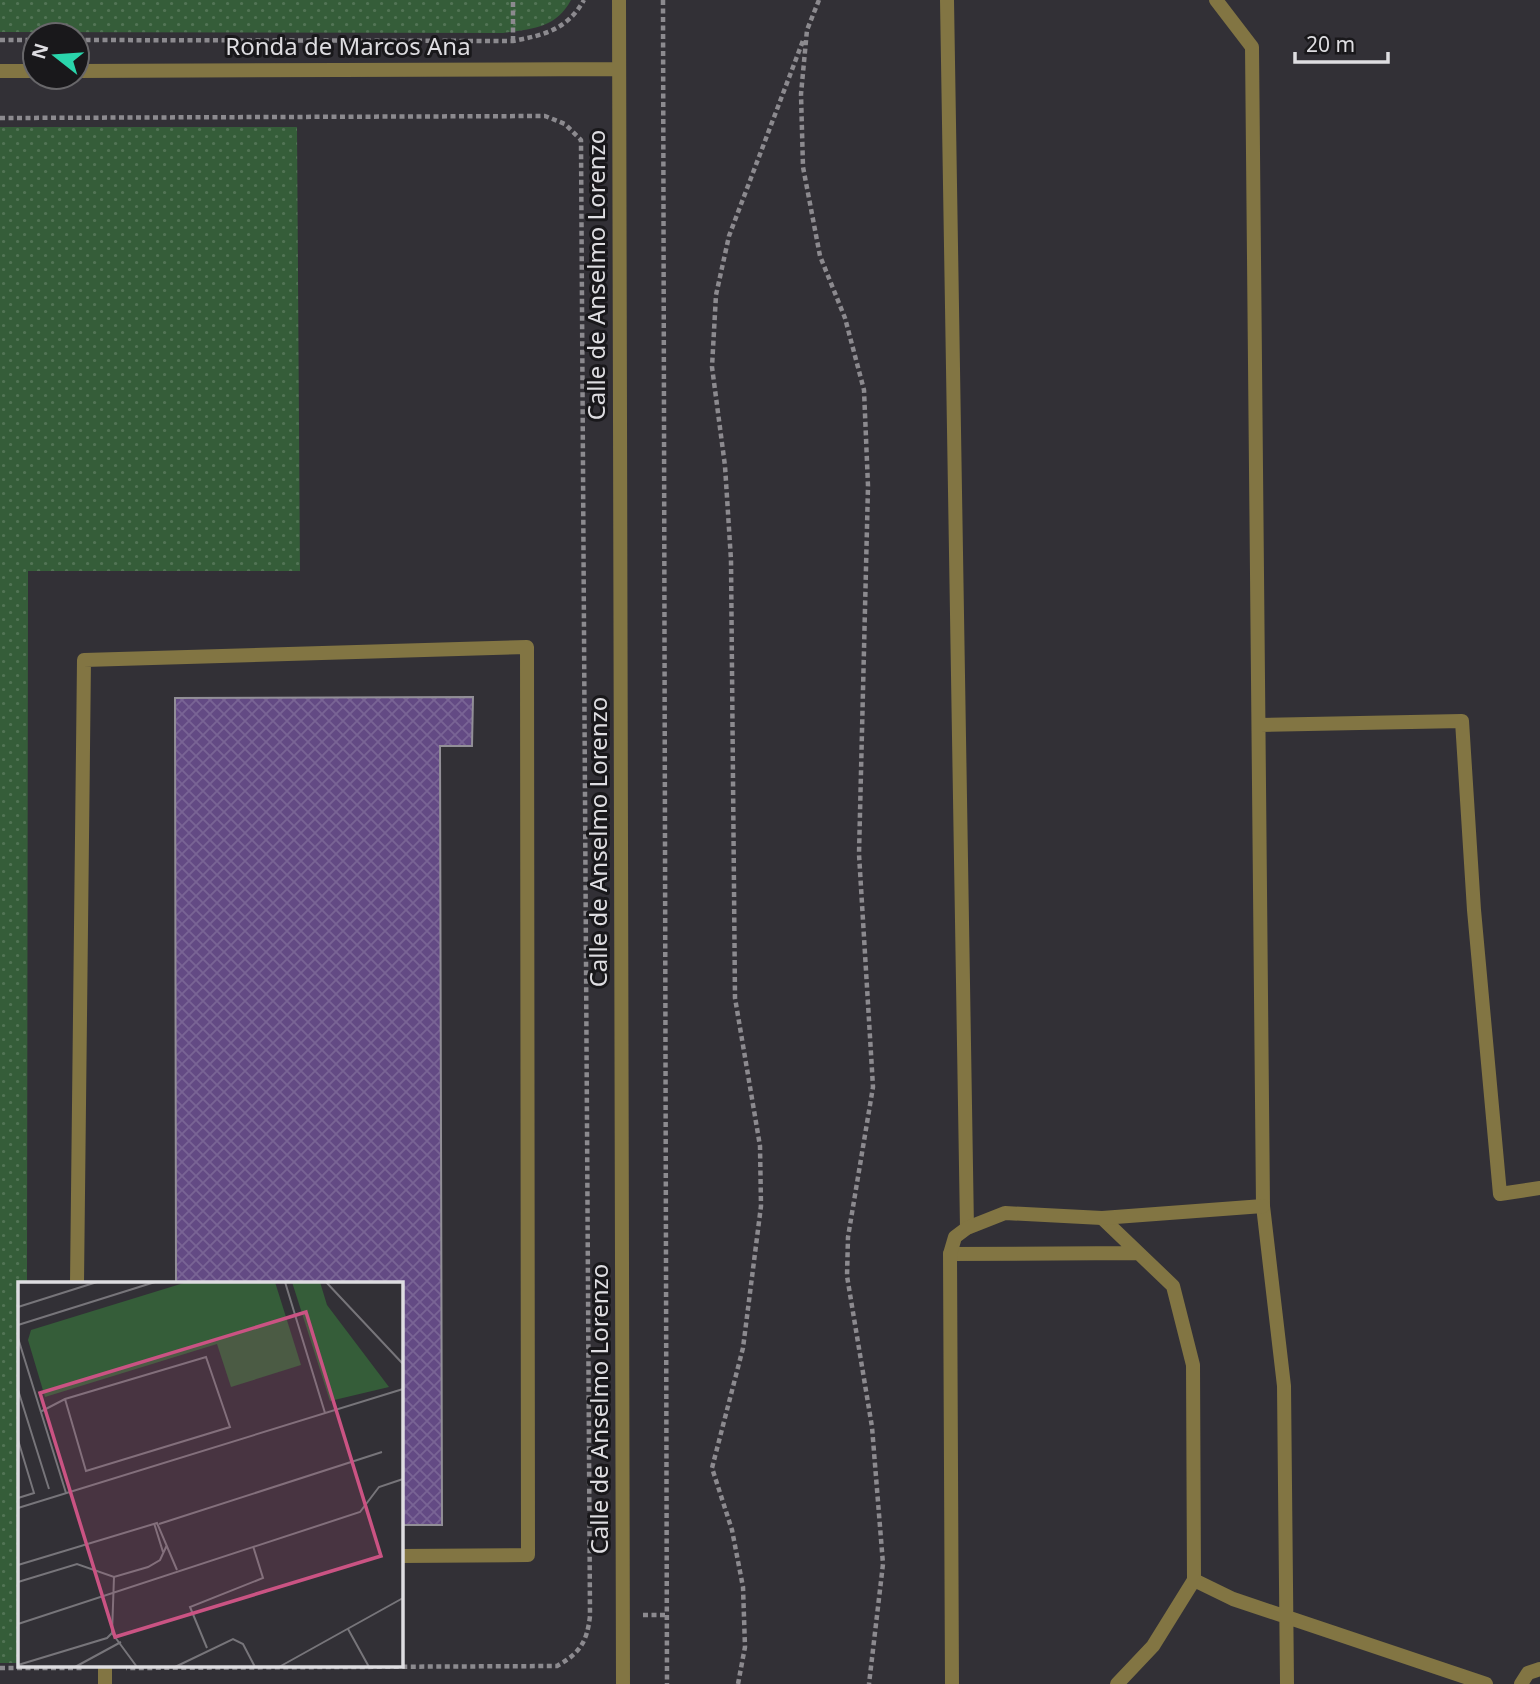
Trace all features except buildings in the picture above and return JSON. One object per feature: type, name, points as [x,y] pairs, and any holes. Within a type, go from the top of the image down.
[{"type":"street","name":"Calle de Anselmo Lorenzo","points":[[619,0],[623,1684]]},
{"type":"street","points":[[947,0],[967,1228]]},
{"type":"street","points":[[1216,0],[1252,47],[1263,1206],[1284,1385],[1287,1684]]},
{"type":"street","name":"Ronda de Marcos Ana","points":[[91,71],[619,69]]},
{"type":"street","points":[[0,71],[21,71]]},
{"type":"street","points":[[77,1282],[84,660],[527,647],[528,1555],[402,1556]]},
{"type":"street","points":[[1260,725],[1462,722],[1474,910],[1500,1194],[1540,1188]]},
{"type":"street","points":[[952,1684],[950,1254],[955,1237],[967,1228],[1005,1213],[1101,1218],[1263,1206]]},
{"type":"street","points":[[1101,1218],[1173,1286],[1194,1365],[1194,1580],[1153,1646],[1117,1684]]},
{"type":"street","points":[[950,1254],[1136,1253]]},
{"type":"street","points":[[1194,1580],[1233,1599],[1486,1684]]},
{"type":"street","points":[[105,1666],[105,1684]]},
{"type":"street","points":[[1521,1684],[1528,1673],[1540,1669]]},
{"type":"path","points":[[513,0],[513,41]]},
{"type":"path","points":[[91,40],[513,41],[551,34],[569,21],[583,0]]},
{"type":"path","points":[[663,0],[667,1684]]},
{"type":"path","points":[[738,1684],[745,1647],[743,1587],[732,1530],[712,1468],[743,1348],[761,1206],[760,1146],[735,998],[731,560],[725,466],[712,367],[716,295],[729,236],[819,0]]},
{"type":"path","points":[[807,30],[801,94],[803,167],[820,256],[845,318],[864,390],[867,485],[859,854],[873,1087],[848,1237],[847,1276],[872,1427],[883,1564],[869,1684]]},
{"type":"path","points":[[0,40],[21,40]]},
{"type":"path","points":[[0,1668],[516,1668]]},
{"type":"green space","points":[[0,0],[571,0],[551,22],[503,33],[91,32],[91,21],[21,21],[21,32],[0,32]]},
{"type":"green space","points":[[0,127],[297,127],[300,571],[28,571],[27,1282],[18,1282],[18,1663],[0,1663]]}]
